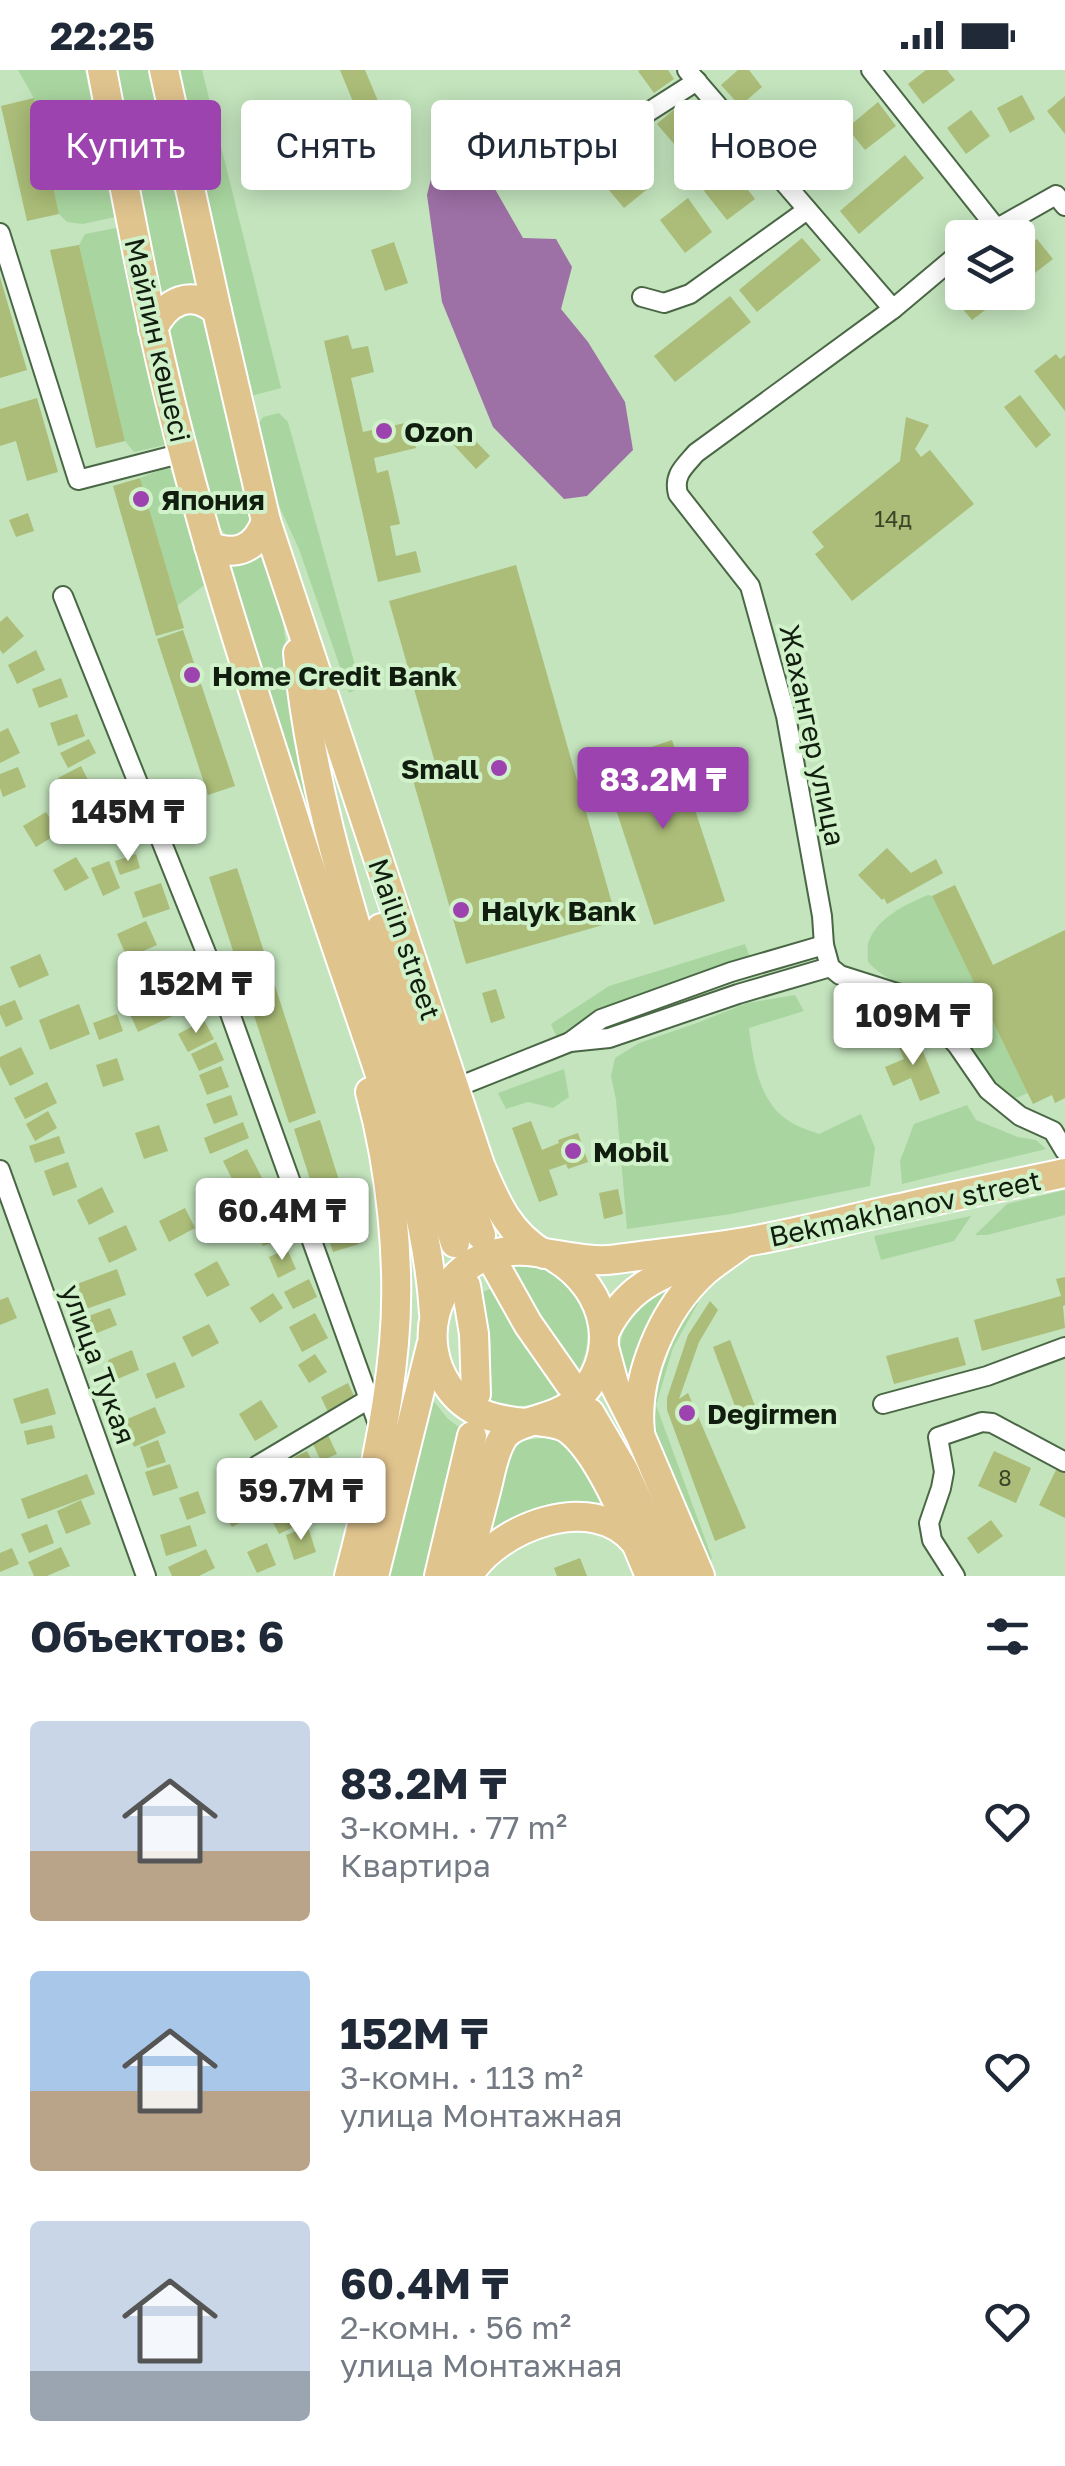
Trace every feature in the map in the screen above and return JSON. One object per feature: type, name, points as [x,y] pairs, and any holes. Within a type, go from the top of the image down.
[{"type":"main road","name":"Майлин көшесі","points":[[102,70],[153,329],[183,453],[300,836]]},
{"type":"main road","points":[[164,70],[266,520],[294,606]]},
{"type":"main road","points":[[153,329],[162,312],[176,303],[206,301],[216,311]]},
{"type":"main road","points":[[209,546],[224,552],[238,551],[254,542],[266,520]]},
{"type":"main road","name":"Mailin street","points":[[294,606],[480,1165],[500,1213],[526,1242],[549,1255]]},
{"type":"main road","name":"Mailin street","points":[[294,606],[363,870],[462,1185],[468,1240]]},
{"type":"main road","points":[[300,836],[398,1129],[417,1199],[434,1312],[431,1344],[374,1576]]},
{"type":"main road","points":[[300,836],[373,1102],[393,1229],[394,1346],[373,1481],[349,1576]]},
{"type":"main road","name":"Bekmakhanov street","points":[[744,1242],[1065,1174]]},
{"type":"main road","points":[[434,1312],[444,1290],[460,1271],[482,1258],[508,1251],[591,1261],[744,1242]]},
{"type":"main road","points":[[466,1576],[499,1445],[509,1431],[555,1415],[571,1405],[590,1384],[598,1370],[614,1313],[623,1302],[654,1278],[744,1242]]},
{"type":"main road","points":[[640,1436],[638,1416],[654,1345],[672,1312],[705,1271],[744,1242]]},
{"type":"main road","points":[[549,1255],[572,1267],[594,1296],[602,1314],[614,1384],[700,1576]]},
{"type":"main road","points":[[496,1267],[528,1324],[570,1384]]},
{"type":"main road","points":[[440,1576],[480,1416],[466,1286]]},
{"type":"main road","points":[[431,1344],[440,1374],[456,1398],[480,1416],[558,1424],[569,1430],[584,1446],[610,1489],[650,1576]]},
{"type":"main road","points":[[590,1413],[623,1468],[673,1576]]},
{"type":"main road","points":[[466,1576],[501,1541],[529,1527],[562,1518],[602,1520],[621,1527],[636,1543]]},
{"type":"street","points":[[872,70],[991,220]]},
{"type":"street","points":[[654,103],[692,75],[893,308]]},
{"type":"street","points":[[1012,220],[1056,196],[1065,206]]},
{"type":"street","points":[[642,297],[664,303],[690,294],[807,210]]},
{"type":"street","points":[[0,233],[78,480],[183,453]]},
{"type":"street","name":"Жахангер улица","points":[[824,946],[786,716],[750,586],[678,494],[675,484],[678,473],[696,453],[945,265]]},
{"type":"street","points":[[63,596],[216,975],[381,1432]]},
{"type":"street","points":[[570,1042],[601,1018],[732,972],[824,946],[830,966],[840,975],[900,994],[922,1008],[957,1046],[988,1090],[1020,1116],[1053,1131],[1065,1151]]},
{"type":"street","points":[[455,1088],[570,1042],[609,1038],[830,966]]},
{"type":"street","name":"улица Тукая","points":[[0,1170],[146,1576]]},
{"type":"street","points":[[883,1404],[986,1376],[1065,1347]]},
{"type":"street","points":[[258,1465],[369,1399]]},
{"type":"street","points":[[956,1576],[932,1540],[929,1523],[944,1472],[938,1437],[982,1422],[1065,1462]]},
{"type":"green space","points":[[18,70],[85,70],[91,100],[34,98]]},
{"type":"green space","points":[[114,70],[156,70],[163,100],[120,100]]},
{"type":"green space","points":[[173,70],[202,70],[209,100],[180,100]]},
{"type":"green space","points":[[221,146],[281,388],[248,397],[201,190],[221,190]]},
{"type":"green space","points":[[54,190],[109,190],[115,217],[83,224],[67,222],[59,214]]},
{"type":"green space","points":[[138,190],[183,190],[205,290],[161,302]]},
{"type":"green space","points":[[121,227],[169,444],[134,452],[125,441],[79,245],[85,234]]},
{"type":"green space","points":[[199,309],[216,329],[253,496],[252,526],[242,536],[228,537],[214,521],[165,324],[179,311]]},
{"type":"green space","points":[[279,413],[288,422],[361,687],[349,693],[299,549],[273,493],[257,437],[263,417]]},
{"type":"green space","points":[[170,466],[207,583],[177,606],[140,478]]},
{"type":"green space","points":[[264,550],[283,623],[310,812],[224,560]]},
{"type":"green space","points":[[932,896],[1028,1093],[1009,1101],[946,1016],[922,995],[881,974],[868,962],[868,944],[877,927],[901,908]]},
{"type":"green space","points":[[745,944],[751,960],[557,1038],[551,1024],[609,986]]},
{"type":"green space","points":[[795,995],[804,1011],[749,1028],[759,1080],[779,1113],[819,1134],[861,1114],[875,1148],[870,1186],[731,1214],[627,1229],[611,1076],[615,1058],[639,1043],[747,1003]]},
{"type":"green space","points":[[564,1069],[569,1097],[553,1108],[528,1102],[506,1109],[498,1093]]},
{"type":"green space","points":[[967,1105],[976,1120],[1036,1140],[1046,1149],[902,1184],[900,1161],[914,1124]]},
{"type":"green space","points":[[1065,1190],[1065,1215],[975,1235],[1007,1204]]},
{"type":"green space","points":[[971,1216],[954,1241],[881,1260],[874,1236]]},
{"type":"green space","points":[[510,1264],[551,1273],[577,1297],[585,1314],[587,1332],[578,1373],[535,1314]]},
{"type":"green space","points":[[699,1269],[633,1394],[619,1351],[624,1327],[642,1300]]},
{"type":"green space","points":[[490,1289],[559,1393],[526,1405],[491,1402],[491,1344],[483,1292]]},
{"type":"green space","points":[[698,1291],[698,1303],[673,1348],[656,1405],[712,1558],[705,1568],[649,1435],[650,1392],[666,1345]]},
{"type":"green space","points":[[428,1394],[460,1428],[427,1576],[382,1576]]},
{"type":"green space","points":[[545,1438],[568,1443],[616,1516],[479,1550],[509,1453],[524,1440]]},
{"type":"shaded area","points":[[431,179],[431,190],[495,190],[523,238],[556,239],[572,267],[561,309],[588,342],[625,402],[633,450],[587,496],[564,499],[493,427],[442,302],[427,195]]},
{"type":"building","points":[[340,70],[365,70],[378,100],[352,100]]},
{"type":"building","points":[[640,70],[668,70],[674,79],[654,93]]},
{"type":"building","points":[[738,70],[749,70],[762,87],[747,100],[735,100],[721,85]]},
{"type":"building","points":[[926,70],[947,70],[955,80],[923,104],[908,84]]},
{"type":"building","points":[[1022,95],[1035,119],[1010,133],[997,108]]},
{"type":"building","points":[[1065,96],[1065,134],[1047,111]]},
{"type":"building","points":[[34,98],[30,100],[30,190],[54,190],[59,214],[27,221],[1,106]]},
{"type":"building","points":[[878,102],[896,126],[865,150],[853,135],[853,123]]},
{"type":"building","points":[[674,109],[674,144],[657,124]]},
{"type":"building","points":[[971,110],[990,136],[966,154],[947,128]]},
{"type":"building","points":[[905,155],[924,178],[859,234],[840,211]]},
{"type":"building","points":[[609,190],[646,190],[624,208]]},
{"type":"building","points":[[748,190],[755,199],[727,220],[704,191]]},
{"type":"building","points":[[688,198],[712,232],[685,253],[660,220]]},
{"type":"building","points":[[802,238],[821,260],[757,312],[739,290]]},
{"type":"building","points":[[1035,240],[1053,259],[1035,273]]},
{"type":"building","points":[[394,242],[408,283],[385,291],[371,250]]},
{"type":"building","points":[[79,245],[125,441],[96,448],[50,250]]},
{"type":"building","points":[[0,277],[27,370],[0,378]]},
{"type":"building","points":[[730,296],[751,322],[675,382],[654,356]]},
{"type":"building","points":[[964,310],[985,310],[972,320]]},
{"type":"building","points":[[348,335],[352,349],[368,346],[374,372],[351,378],[363,432],[410,422],[416,448],[374,458],[377,473],[388,470],[400,524],[390,526],[396,556],[416,551],[421,572],[378,582],[324,341]]},
{"type":"building","points":[[1056,354],[1060,359],[1065,355],[1065,411],[1034,371]]},
{"type":"building","points":[[1020,395],[1051,435],[1036,448],[1004,407]]},
{"type":"building","points":[[37,398],[58,472],[27,481],[16,441],[0,446],[0,409]]},
{"type":"building","points":[[906,417],[929,425],[915,449],[921,457],[930,450],[974,504],[852,601],[815,554],[824,547],[812,532],[900,461]]},
{"type":"building","points":[[463,428],[490,456],[476,469],[450,441]]},
{"type":"building","points":[[140,478],[184,628],[156,636],[113,486]]},
{"type":"building","points":[[28,513],[34,531],[16,537],[9,520]]},
{"type":"building","points":[[516,565],[617,921],[466,964],[411,773],[436,766],[389,601]]},
{"type":"building","points":[[7,616],[24,636],[3,654],[0,622]]},
{"type":"building","points":[[183,630],[235,786],[208,795],[157,639]]},
{"type":"building","points":[[36,650],[45,670],[17,684],[8,665]]},
{"type":"building","points":[[61,678],[68,697],[39,708],[32,689]]},
{"type":"building","points":[[77,714],[85,736],[58,746],[50,723]]},
{"type":"building","points":[[8,728],[20,753],[0,763],[0,732]]},
{"type":"building","points":[[89,739],[96,753],[68,768],[60,753]]},
{"type":"building","points":[[672,740],[725,901],[654,925],[601,764]]},
{"type":"building","points":[[81,766],[92,788],[69,800],[58,778]]},
{"type":"building","points":[[18,767],[26,787],[3,797],[0,774]]},
{"type":"building","points":[[125,798],[133,816],[110,826],[102,807]]},
{"type":"building","points":[[46,812],[59,833],[36,847],[23,826]]},
{"type":"building","points":[[887,848],[911,873],[936,859],[943,873],[887,904],[858,875]]},
{"type":"building","points":[[136,854],[140,868],[120,875],[115,861]]},
{"type":"building","points":[[76,857],[89,878],[65,891],[53,870]]},
{"type":"building","points":[[109,861],[120,888],[103,896],[91,868]]},
{"type":"building","points":[[237,868],[316,1113],[289,1123],[209,877]]},
{"type":"building","points":[[161,883],[170,909],[143,918],[134,892]]},
{"type":"building","points":[[955,885],[993,965],[1065,930],[1065,1098],[1055,1103],[1052,1095],[1033,1104],[932,896]]},
{"type":"building","points":[[146,921],[157,945],[127,958],[117,934]]},
{"type":"building","points":[[40,954],[49,975],[19,988],[10,967]]},
{"type":"building","points":[[183,961],[193,981],[175,990],[163,971]]},
{"type":"building","points":[[496,989],[505,1018],[491,1023],[482,993]]},
{"type":"building","points":[[166,990],[177,1014],[138,1032],[127,1007]]},
{"type":"building","points":[[15,1000],[23,1019],[6,1027],[0,1006]]},
{"type":"building","points":[[79,1004],[90,1034],[50,1050],[39,1020]]},
{"type":"building","points":[[889,1009],[896,1023],[848,1045],[841,1031]]},
{"type":"building","points":[[117,1014],[123,1031],[99,1040],[93,1023]]},
{"type":"building","points":[[204,1020],[214,1039],[188,1052],[178,1034]]},
{"type":"building","points":[[915,1032],[940,1093],[920,1101],[911,1078],[893,1086],[885,1067],[904,1059],[896,1040]]},
{"type":"building","points":[[216,1042],[224,1060],[199,1071],[191,1054]]},
{"type":"building","points":[[21,1047],[34,1074],[10,1086],[0,1057]]},
{"type":"building","points":[[117,1058],[124,1080],[103,1087],[96,1065]]},
{"type":"building","points":[[221,1066],[229,1087],[207,1095],[199,1075]]},
{"type":"building","points":[[47,1082],[57,1103],[25,1119],[14,1098]]},
{"type":"building","points":[[231,1095],[238,1115],[214,1124],[206,1104]]},
{"type":"building","points":[[48,1111],[57,1128],[35,1141],[26,1124]]},
{"type":"building","points":[[320,1120],[359,1244],[333,1252],[294,1129]]},
{"type":"building","points":[[531,1121],[542,1150],[578,1133],[588,1162],[549,1170],[558,1195],[539,1202],[512,1128]]},
{"type":"building","points":[[243,1122],[249,1138],[210,1154],[204,1138]]},
{"type":"building","points":[[159,1125],[168,1151],[144,1159],[135,1133]]},
{"type":"building","points":[[59,1136],[65,1153],[35,1163],[29,1146]]},
{"type":"building","points":[[247,1149],[262,1178],[238,1191],[223,1161]]},
{"type":"building","points":[[68,1162],[77,1187],[53,1196],[44,1171]]},
{"type":"building","points":[[269,1185],[278,1206],[251,1218],[241,1197]]},
{"type":"building","points":[[102,1187],[114,1212],[89,1225],[77,1200]]},
{"type":"building","points":[[618,1189],[623,1214],[604,1219],[599,1193]]},
{"type":"building","points":[[235,1197],[245,1217],[225,1227],[215,1208]]},
{"type":"building","points":[[185,1208],[195,1228],[169,1242],[159,1221]]},
{"type":"building","points":[[275,1217],[284,1238],[263,1246],[254,1225]]},
{"type":"building","points":[[126,1225],[137,1250],[109,1263],[98,1238]]},
{"type":"building","points":[[287,1249],[296,1269],[278,1278],[269,1257]]},
{"type":"building","points":[[217,1261],[230,1285],[207,1297],[194,1274]]},
{"type":"building","points":[[117,1269],[126,1295],[86,1309],[77,1284]]},
{"type":"building","points":[[1065,1277],[1065,1328],[982,1351],[974,1320],[1061,1296],[1056,1279]]},
{"type":"building","points":[[309,1279],[317,1297],[293,1309],[284,1292]]},
{"type":"building","points":[[273,1293],[283,1308],[260,1323],[250,1308]]},
{"type":"building","points":[[8,1297],[17,1318],[0,1325],[0,1300]]},
{"type":"building","points":[[710,1301],[718,1310],[699,1342],[679,1399],[688,1393],[746,1528],[715,1541],[667,1410],[667,1398],[688,1335]]},
{"type":"building","points":[[110,1308],[117,1325],[92,1335],[86,1317]]},
{"type":"building","points":[[315,1313],[328,1338],[302,1352],[289,1327]]},
{"type":"building","points":[[209,1324],[219,1343],[192,1357],[182,1337]]},
{"type":"building","points":[[958,1337],[966,1365],[894,1384],[886,1356]]},
{"type":"building","points":[[730,1340],[763,1427],[745,1433],[713,1347]]},
{"type":"building","points":[[132,1350],[139,1370],[115,1380],[108,1360]]},
{"type":"building","points":[[315,1354],[327,1372],[309,1383],[298,1365]]},
{"type":"building","points":[[175,1362],[185,1387],[156,1399],[146,1374]]},
{"type":"building","points":[[348,1383],[355,1398],[328,1412],[321,1397]]},
{"type":"building","points":[[48,1388],[56,1414],[21,1424],[13,1399]]},
{"type":"building","points":[[261,1400],[278,1427],[255,1441],[239,1414]]},
{"type":"building","points":[[155,1407],[166,1433],[134,1447],[123,1421]]},
{"type":"building","points":[[52,1425],[55,1438],[27,1445],[24,1431]]},
{"type":"building","points":[[327,1433],[337,1454],[321,1461],[311,1440]]},
{"type":"building","points":[[158,1440],[166,1462],[147,1468],[140,1447]]},
{"type":"building","points":[[307,1451],[317,1471],[291,1484],[281,1464]]},
{"type":"building","points":[[994,1451],[1031,1468],[1016,1503],[978,1486]]},
{"type":"building","points":[[170,1464],[178,1488],[153,1496],[145,1472]]},
{"type":"building","points":[[1057,1468],[1065,1472],[1065,1518],[1039,1505]]},
{"type":"building","points":[[87,1474],[95,1494],[28,1519],[21,1499]]},
{"type":"building","points":[[328,1479],[336,1496],[310,1508],[302,1490]]},
{"type":"building","points":[[259,1485],[271,1505],[232,1527],[221,1508]]},
{"type":"building","points":[[198,1491],[206,1513],[187,1520],[179,1498]]},
{"type":"building","points":[[81,1500],[91,1524],[66,1534],[57,1511]]},
{"type":"building","points":[[291,1506],[300,1524],[279,1534],[270,1517]]},
{"type":"building","points":[[991,1520],[1003,1536],[978,1554],[967,1538]]},
{"type":"building","points":[[47,1524],[54,1543],[29,1553],[21,1534]]},
{"type":"building","points":[[190,1525],[197,1546],[166,1556],[160,1535]]},
{"type":"building","points":[[308,1527],[316,1552],[294,1560],[286,1535]]},
{"type":"building","points":[[267,1543],[276,1565],[257,1573],[247,1552]]},
{"type":"building","points":[[61,1547],[70,1566],[47,1576],[34,1576],[28,1562]]},
{"type":"building","points":[[12,1548],[19,1564],[0,1572],[0,1553]]},
{"type":"building","points":[[206,1549],[215,1568],[199,1576],[172,1576],[168,1567]]},
{"type":"building","points":[[580,1558],[587,1576],[557,1576],[554,1568]]},
{"type":"place","name":"Ozon","points":[[384,431]]},
{"type":"place","name":"Япония","points":[[141,499]]},
{"type":"place","name":"Home Credit Bank","points":[[192,675]]},
{"type":"place","name":"Small","points":[[499,768]]},
{"type":"place","name":"Halyk Bank","points":[[461,910]]},
{"type":"place","name":"Mobil","points":[[573,1151]]},
{"type":"place","name":"Degirmen","points":[[687,1413]]}]
